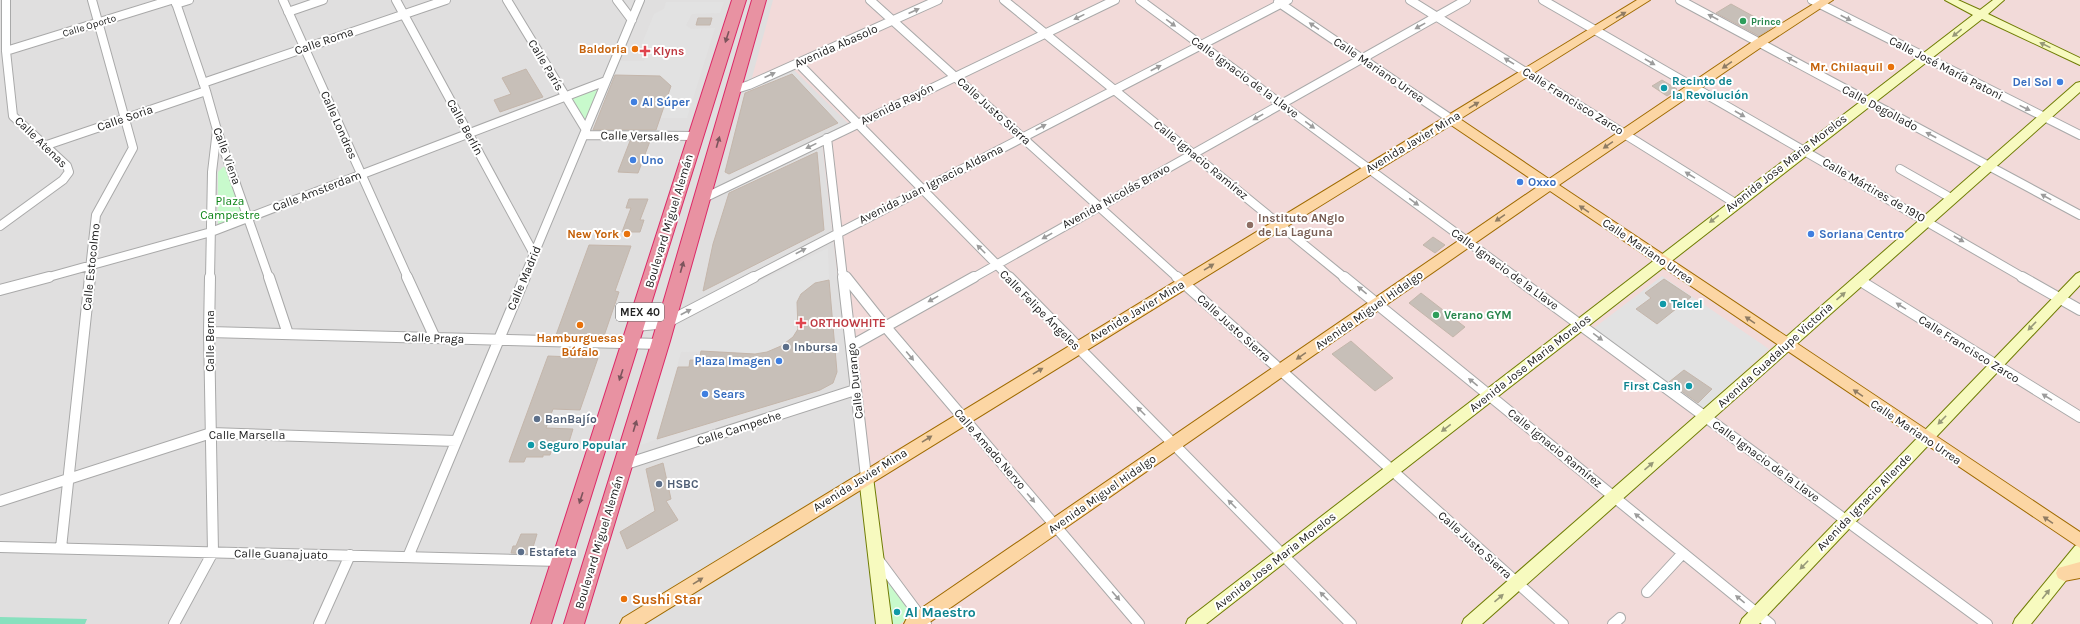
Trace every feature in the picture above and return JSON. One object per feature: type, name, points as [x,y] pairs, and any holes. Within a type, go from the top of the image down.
[{"type":"highway","name":"Boulevard Miguel Alemán","points":[[541,624],[739,0]]},
{"type":"highway","name":"Boulevard Miguel Alemán","points":[[574,624],[660,344],[759,0]]},
{"type":"highway","points":[[554,624],[560,590],[561,560]]},
{"type":"main road","name":"Avenida Javier Mina","points":[[629,624],[866,477],[1645,0]]},
{"type":"main road","name":"Avenida Miguel Hidalgo","points":[[920,622],[1055,526],[1624,133],[1820,2]]},
{"type":"main road","name":"Calle Mariano Urrea","points":[[1451,119],[2080,541]]},
{"type":"main road","points":[[2064,573],[2080,570]]},
{"type":"street","name":"Calle Atenas","points":[[0,226],[67,176],[69,172],[67,166],[13,116],[6,51],[6,0]]},
{"type":"street","name":"Calle Estocolmo","points":[[61,548],[96,215],[133,148],[92,0]]},
{"type":"street","name":"Calle Oporto","points":[[6,51],[97,22],[174,1],[189,0]]},
{"type":"street","name":"Calle Londres","points":[[283,0],[435,338]]},
{"type":"street","points":[[288,12],[323,0]]},
{"type":"street","name":"Calle Berlín","points":[[396,0],[534,254]]},
{"type":"street","name":"Calle Roma","points":[[204,87],[304,48],[446,0]]},
{"type":"street","name":"Calle París","points":[[506,0],[565,96],[585,132]]},
{"type":"street","points":[[617,0],[632,20]]},
{"type":"street","name":"Calle Madrid","points":[[408,557],[640,0]]},
{"type":"street","name":"Calle Justo Sierra","points":[[870,0],[1563,624]]},
{"type":"street","name":"Avenida Abasolo","points":[[733,90],[798,63],[938,0]]},
{"type":"street","name":"Calle Ignacio Ramírez","points":[[1004,0],[1280,223],[1683,553],[1753,619],[1770,624]]},
{"type":"street","name":"Avenida Rayón","points":[[702,199],[1115,0]]},
{"type":"street","name":"Calle Ignacio de la Llave","points":[[1140,0],[1987,624]]},
{"type":"street","name":"Calle Francisco Zarco","points":[[1410,0],[1735,203]]},
{"type":"street","name":"Avenida Nicolás Bravo","points":[[851,346],[1466,0]]},
{"type":"street","name":"Calle Mártires de 1910","points":[[1544,0],[2080,310]]},
{"type":"street","name":"Calle Degollado","points":[[1680,0],[2080,215]]},
{"type":"street","points":[[1950,0],[2080,62]]},
{"type":"street","name":"Avenida Jose Maria Morelos","points":[[1194,624],[1735,203],[1867,101],[1926,58],[1999,0]]},
{"type":"street","name":"Calle Viena","points":[[174,1],[204,87],[217,130],[234,175],[247,218],[288,334]]},
{"type":"street","name":"Avenida Juan Ignacio Aldama","points":[[636,326],[666,323],[838,232],[1201,45],[1282,1]]},
{"type":"street","name":"Calle Mariano Urrea","points":[[1282,1],[1362,59],[1451,119]]},
{"type":"street","name":"Calle José María Patoni","points":[[1820,2],[1926,58],[2080,136]]},
{"type":"street","name":"Calle Felipe Ángeles","points":[[798,63],[1351,624]]},
{"type":"street","name":"Calle Amsterdam","points":[[0,290],[211,232],[606,81]]},
{"type":"street","name":"Avenida Guadalupe Victoria","points":[[1470,624],[1926,220],[2080,86]]},
{"type":"street","name":"Calle Soria","points":[[44,146],[125,118],[204,87]]},
{"type":"street","name":"Calle Berna","points":[[212,552],[210,332],[211,232],[212,172],[217,130]]},
{"type":"street","name":"Calle Versalles","points":[[585,132],[696,136]]},
{"type":"street","name":"Calle Durango","points":[[827,138],[855,390],[884,624]]},
{"type":"street","points":[[1900,169],[1951,198]]},
{"type":"street","name":"Calle Amado Nervo","points":[[842,272],[885,326],[1139,624]]},
{"type":"street","name":"Avenida Ignacio Allende","points":[[1753,619],[2080,277]]},
{"type":"street","name":"Calle Francisco Zarco","points":[[1859,280],[2080,417]]},
{"type":"street","name":"Calle Praga","points":[[210,332],[660,344]]},
{"type":"street","name":"Calle Campeche","points":[[623,466],[855,390]]},
{"type":"street","name":"Calle Marsella","points":[[0,501],[211,433],[456,441]]},
{"type":"street","name":"Calle Guanajuato","points":[[0,547],[561,560]]},
{"type":"street","points":[[2022,624],[2080,551]]},
{"type":"street","points":[[174,624],[212,552]]},
{"type":"street","points":[[1647,592],[1683,553]]},
{"type":"street","points":[[319,624],[350,555]]},
{"type":"street","points":[[875,555],[920,622]]},
{"type":"shaded area","points":[[0,0],[2080,0],[2080,624],[0,624]]},
{"type":"shaded area","points":[[773,0],[2080,0],[2080,624],[878,624],[822,143],[853,128],[791,67],[750,85]]},
{"type":"shaded area","points":[[666,2],[724,2],[720,13],[692,14],[686,25],[691,29],[715,28],[687,118],[660,118],[671,86],[660,76],[614,75],[619,61],[644,61],[648,53],[644,49],[644,46],[641,46],[654,14],[664,9]]},
{"type":"shaded area","points":[[828,248],[829,280],[815,283],[801,294],[797,302],[798,329],[793,337],[781,346],[767,352],[755,354],[725,351],[681,352],[657,439],[641,445],[675,323]]},
{"type":"shaded area","points":[[1662,276],[1769,349],[1700,412],[1590,331]]},
{"type":"green space","points":[[605,81],[585,127],[565,95]]},
{"type":"green space","name":"Plaza Campestre","points":[[223,167],[228,167],[244,214],[218,226],[218,172]]},
{"type":"green space","points":[[888,579],[914,614],[900,624],[890,624]]},
{"type":"green space","points":[[0,617],[87,619],[85,624],[0,624]]},
{"type":"building","name":"Prince","points":[[1731,4],[1773,27],[1759,36],[1716,13]]},
{"type":"building","points":[[698,18],[712,18],[710,25],[696,25]]},
{"type":"building","points":[[526,69],[543,97],[500,112],[494,100],[511,94],[502,78]]},
{"type":"building","points":[[792,74],[838,123],[729,174],[725,172],[745,93]]},
{"type":"building","name":"Al Súper","points":[[615,75],[660,76],[671,86],[656,130],[593,130]]},
{"type":"building","name":"Recinto de la Revolución","points":[[1662,80],[1677,89],[1667,96],[1652,86]]},
{"type":"building","name":"Uno","points":[[630,141],[650,141],[638,173],[618,172]]},
{"type":"building","points":[[817,152],[824,230],[703,291],[713,244],[729,193]]},
{"type":"building","points":[[629,199],[648,199],[640,220],[644,220],[640,232],[622,232],[631,208],[626,208]]},
{"type":"building","points":[[1433,237],[1445,245],[1435,253],[1423,245]]},
{"type":"building","points":[[589,245],[631,246],[615,291],[619,292],[604,336],[556,335]]},
{"type":"building","name":"Telcel","points":[[1664,279],[1691,297],[1657,324],[1636,309],[1651,298],[1645,293]]},
{"type":"building","points":[[829,280],[837,372],[833,383],[820,390],[657,439],[678,367],[689,367],[690,360],[694,360],[696,355],[700,356],[701,351],[755,354],[767,352],[781,346],[793,337],[798,329],[797,302],[801,294],[815,283]]},
{"type":"building","name":"Verano GYM","points":[[1421,293],[1465,327],[1453,337],[1409,303]]},
{"type":"building","points":[[1351,341],[1393,378],[1375,391],[1332,354]]},
{"type":"building","points":[[548,356],[598,358],[580,410],[553,409],[546,428],[573,429],[569,442],[554,442],[550,455],[543,455],[543,457],[526,457],[524,462],[509,462]]},
{"type":"building","name":"First Cash","points":[[1684,370],[1712,389],[1698,403],[1669,382]]},
{"type":"building","points":[[663,463],[671,499],[666,501],[678,520],[627,549],[620,532],[655,511],[646,469]]},
{"type":"building","points":[[521,534],[537,534],[531,554],[511,553],[513,546],[516,546]]},
{"type":"place","name":"Prince","points":[[1743,21]]},
{"type":"place","name":"Baldoria","points":[[635,49]]},
{"type":"place","name":"Klyns","points":[[645,51]]},
{"type":"place","name":"Mr. Chilaquil","points":[[1891,67]]},
{"type":"place","name":"Del Sol","points":[[2060,82]]},
{"type":"place","name":"Recinto de la Revolución","points":[[1664,88]]},
{"type":"place","name":"Al Súper","points":[[634,102]]},
{"type":"place","name":"Uno","points":[[633,160]]},
{"type":"place","name":"Oxxo","points":[[1520,182]]},
{"type":"place","name":"Instituto ANglo de La Laguna","points":[[1250,225]]},
{"type":"place","name":"New York","points":[[627,234]]},
{"type":"place","name":"Soriana Centro","points":[[1811,234]]},
{"type":"place","name":"Telcel","points":[[1663,304]]},
{"type":"place","name":"Verano GYM","points":[[1436,315]]},
{"type":"place","name":"ORTHOWHITE","points":[[801,323]]},
{"type":"place","name":"Hamburguesas Búfalo","points":[[580,325]]},
{"type":"place","name":"Inbursa","points":[[786,347]]},
{"type":"place","name":"Plaza Imagen","points":[[779,361]]},
{"type":"place","name":"First Cash","points":[[1689,386]]},
{"type":"place","name":"Sears","points":[[705,394]]},
{"type":"place","name":"BanBajío","points":[[537,419]]},
{"type":"place","name":"Seguro Popular","points":[[531,445]]},
{"type":"place","name":"HSBC","points":[[659,484]]},
{"type":"place","name":"Estafeta","points":[[521,552]]},
{"type":"place","name":"Sushi Star","points":[[624,599]]},
{"type":"place","name":"Al Maestro","points":[[897,612]]}]
